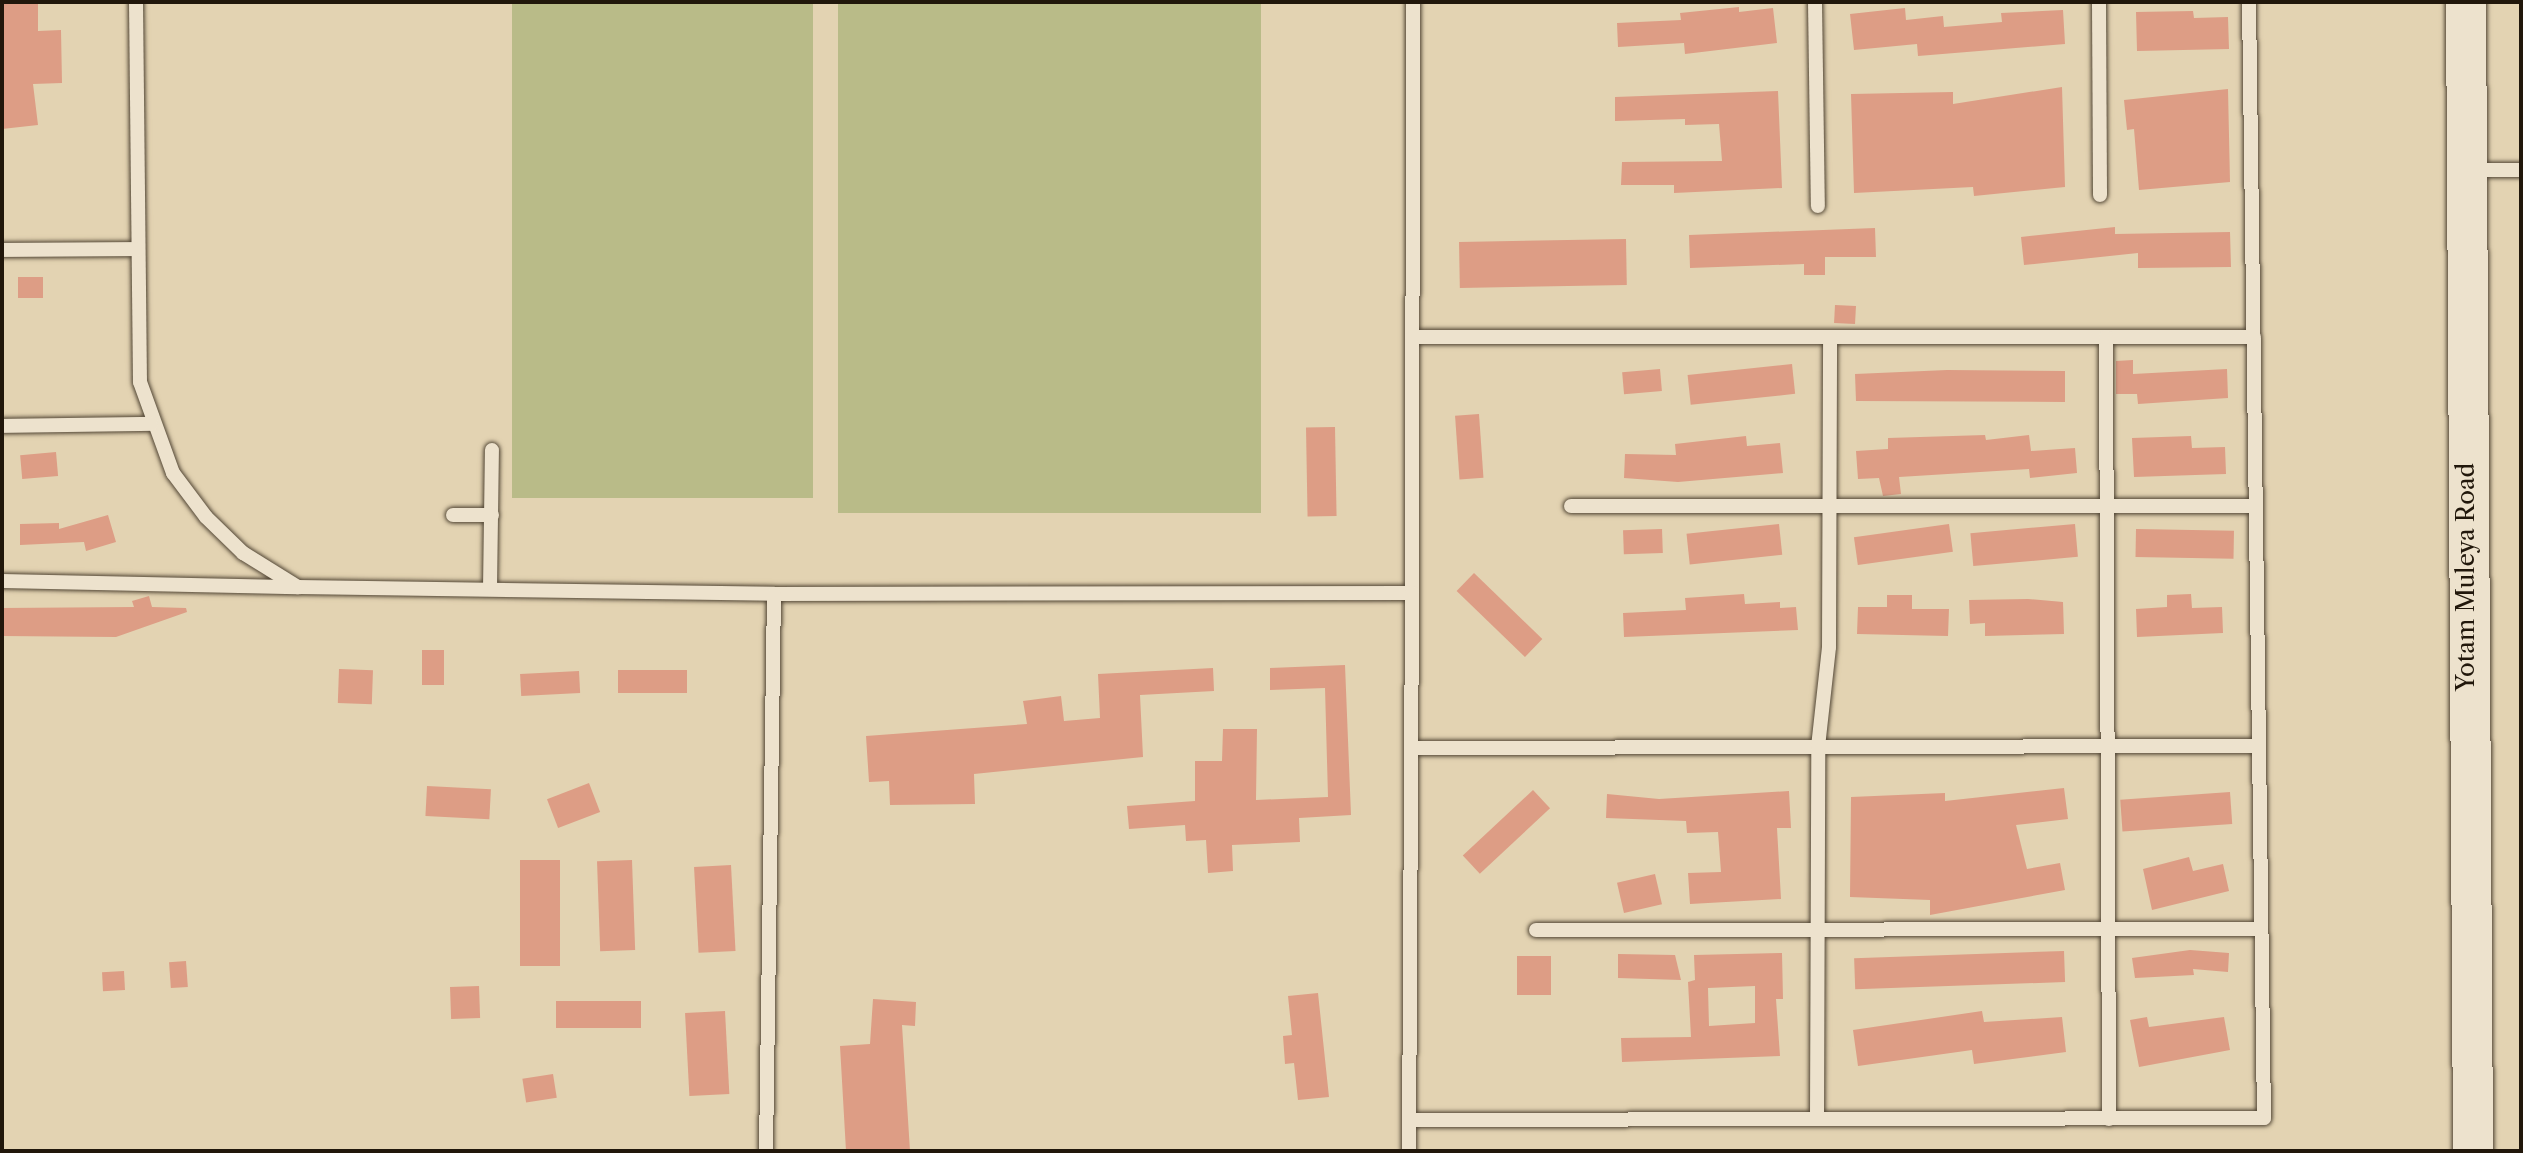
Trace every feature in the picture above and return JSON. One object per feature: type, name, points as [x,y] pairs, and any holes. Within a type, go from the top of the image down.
[{"type":"street","name":"Yotam Muleya Road","points":[[2466,2],[2473,1151]]},
{"type":"lane","points":[[136,2],[140,382],[151,424],[173,473],[206,517],[243,553],[298,587]]},
{"type":"lane","points":[[1409,1151],[1413,2]]},
{"type":"lane","points":[[1815,2],[1818,206]]},
{"type":"lane","points":[[2099,2],[2100,195]]},
{"type":"lane","points":[[1410,1120],[2264,1118],[2249,2]]},
{"type":"lane","points":[[2466,170],[2521,170]]},
{"type":"lane","points":[[2,250],[137,249]]},
{"type":"lane","points":[[1412,337],[2254,337]]},
{"type":"lane","points":[[2106,337],[2105,506],[2110,746],[2109,1119]]},
{"type":"lane","points":[[1817,1119],[1818,747],[1829,647],[1830,338]]},
{"type":"lane","points":[[2,426],[151,424]]},
{"type":"lane","points":[[490,589],[492,450]]},
{"type":"lane","points":[[1571,506],[2256,506]]},
{"type":"lane","points":[[453,515],[492,515]]},
{"type":"lane","points":[[2,581],[774,594],[1412,593]]},
{"type":"lane","points":[[766,1151],[774,594]]},
{"type":"lane","points":[[1411,748],[2259,746]]},
{"type":"lane","points":[[1536,930],[2261,929]]},
{"type":"green space","points":[[512,2],[813,2],[813,498],[512,498]]},
{"type":"green space","points":[[838,2],[1261,2],[1261,513],[838,513]]},
{"type":"building","points":[[3,2],[38,2],[38,31],[61,30],[62,83],[33,84],[38,125],[2,129]]},
{"type":"building","points":[[1739,7],[1739,12],[1773,8],[1777,43],[1685,54],[1684,43],[1618,47],[1617,23],[1681,20],[1680,13]]},
{"type":"building","points":[[1905,8],[1906,20],[1943,16],[1944,27],[2002,22],[2001,13],[2063,10],[2065,44],[1918,56],[1917,44],[1854,50],[1850,14]]},
{"type":"building","points":[[2193,11],[2194,18],[2228,17],[2229,49],[2137,51],[2136,12]]},
{"type":"building","points":[[2062,87],[2065,187],[1974,196],[1973,187],[1854,193],[1851,94],[1953,92],[1953,104]]},
{"type":"building","points":[[2228,89],[2230,182],[2139,190],[2134,129],[2127,130],[2124,100]]},
{"type":"building","points":[[1778,91],[1782,188],[1674,193],[1674,185],[1621,185],[1622,162],[1722,161],[1719,124],[1685,125],[1685,119],[1615,121],[1615,97]]},
{"type":"building","points":[[2115,227],[2115,234],[2230,232],[2231,267],[2138,268],[2138,253],[2024,265],[2021,237]]},
{"type":"building","points":[[1875,228],[1876,257],[1825,257],[1825,275],[1804,275],[1804,264],[1690,268],[1689,235]]},
{"type":"building","points":[[1626,239],[1627,285],[1460,288],[1459,242]]},
{"type":"building","points":[[18,277],[43,277],[43,298],[18,298]]},
{"type":"building","points":[[1835,305],[1856,306],[1855,324],[1834,323]]},
{"type":"building","points":[[2133,360],[2133,374],[2227,369],[2228,398],[2138,404],[2137,394],[2116,394],[2116,361]]},
{"type":"building","points":[[1792,364],[1795,394],[1691,405],[1688,375]]},
{"type":"building","points":[[1660,369],[1662,391],[1624,394],[1622,372]]},
{"type":"building","points":[[1947,370],[2065,371],[2065,402],[1856,401],[1855,374]]},
{"type":"building","points":[[1479,414],[1483,478],[1460,480],[1455,416]]},
{"type":"building","points":[[1335,427],[1337,516],[1308,516],[1306,428]]},
{"type":"building","points":[[1985,435],[1986,440],[2029,435],[2031,451],[2075,448],[2077,473],[2030,478],[2029,469],[1899,477],[1901,494],[1883,496],[1879,478],[1858,479],[1856,451],[1888,449],[1888,438]]},
{"type":"building","points":[[1746,436],[1747,446],[1780,443],[1783,473],[1678,482],[1624,478],[1625,454],[1676,455],[1675,444]]},
{"type":"building","points":[[2191,436],[2192,448],[2225,447],[2226,474],[2134,477],[2132,438]]},
{"type":"building","points":[[56,452],[58,476],[22,479],[20,455]]},
{"type":"building","points":[[108,515],[116,542],[86,551],[84,542],[20,545],[20,524],[59,523],[59,529]]},
{"type":"building","points":[[1779,524],[1782,555],[1690,565],[1687,534]]},
{"type":"building","points":[[1949,524],[1953,552],[1858,565],[1854,537]]},
{"type":"building","points":[[2075,524],[2078,557],[1973,566],[1970,533]]},
{"type":"building","points":[[1662,529],[1663,553],[1624,554],[1623,530]]},
{"type":"building","points":[[2136,529],[2234,531],[2233,559],[2136,557]]},
{"type":"building","points":[[1474,573],[1542,639],[1525,657],[1457,591]]},
{"type":"building","points":[[1744,594],[1745,604],[1780,602],[1780,608],[1796,607],[1798,630],[1624,637],[1623,613],[1686,610],[1685,598]]},
{"type":"building","points":[[2191,594],[2192,608],[2222,607],[2223,633],[2137,637],[2136,609],[2167,607],[2167,595]]},
{"type":"building","points":[[1887,595],[1912,595],[1912,609],[1949,609],[1948,636],[1857,634],[1858,607],[1887,607]]},
{"type":"building","points":[[149,596],[152,607],[186,608],[187,612],[116,637],[2,636],[2,608],[134,607],[132,601]]},
{"type":"building","points":[[1969,600],[2063,602],[2064,634],[1985,636],[1985,623],[1970,624]]},
{"type":"building","points":[[422,650],[444,650],[444,685],[422,685]]},
{"type":"building","points":[[1345,665],[1351,815],[1299,818],[1300,842],[1232,845],[1233,871],[1208,873],[1206,840],[1186,841],[1185,825],[1129,829],[1127,806],[1195,801],[1195,761],[1222,761],[1223,729],[1257,729],[1256,800],[1328,797],[1325,688],[1270,690],[1270,668]]},
{"type":"building","points":[[1213,668],[1214,691],[1140,695],[1143,757],[974,774],[975,804],[890,805],[889,781],[869,782],[866,736],[1027,724],[1023,701],[1061,696],[1064,721],[1100,718],[1098,674]]},
{"type":"building","points":[[339,669],[373,670],[372,704],[338,703]]},
{"type":"building","points":[[618,670],[687,670],[687,693],[618,693]]},
{"type":"building","points":[[579,671],[580,693],[521,696],[520,674]]},
{"type":"building","points":[[589,783],[600,812],[558,828],[547,799]]},
{"type":"building","points":[[427,786],[491,789],[489,819],[425,816]]},
{"type":"building","points":[[2064,788],[2068,819],[2016,825],[2027,869],[2060,863],[2065,890],[1930,915],[1930,900],[1850,897],[1851,797],[1945,793],[1945,801]]},
{"type":"building","points":[[1533,790],[1550,808],[1480,874],[1463,855]]},
{"type":"building","points":[[1789,791],[1791,828],[1777,828],[1781,899],[1690,904],[1688,873],[1721,872],[1718,832],[1687,833],[1686,821],[1606,818],[1607,794],[1659,799]]},
{"type":"building","points":[[2230,792],[2232,824],[2123,832],[2120,800]]},
{"type":"building","points":[[2189,857],[2193,871],[2223,864],[2229,891],[2152,910],[2143,869]]},
{"type":"building","points":[[520,860],[560,860],[560,966],[520,966]]},
{"type":"building","points":[[632,860],[635,950],[600,951],[597,861]]},
{"type":"building","points":[[731,865],[736,951],[699,953],[694,867]]},
{"type":"building","points":[[1655,874],[1662,904],[1624,913],[1617,883]]},
{"type":"building","points":[[2190,950],[2229,953],[2228,972],[2193,969],[2194,975],[2135,978],[2132,958]]},
{"type":"building","points":[[2064,951],[2065,982],[1855,989],[1854,958]]},
{"type":"building","points":[[1782,953],[1783,999],[1776,999],[1780,1056],[1622,1062],[1621,1038],[1691,1037],[1688,982],[1695,980],[1694,955]],"holes":[[[1755,986],[1755,1023],[1709,1026],[1708,988]]]},
{"type":"building","points":[[1618,954],[1675,955],[1681,980],[1618,978]]},
{"type":"building","points":[[1517,956],[1551,956],[1551,995],[1517,995]]},
{"type":"building","points":[[186,961],[188,987],[171,988],[169,962]]},
{"type":"building","points":[[124,971],[125,990],[103,991],[102,972]]},
{"type":"building","points":[[479,986],[480,1018],[451,1019],[450,987]]},
{"type":"building","points":[[1318,993],[1329,1097],[1298,1100],[1294,1063],[1285,1064],[1283,1036],[1292,1035],[1288,996]]},
{"type":"building","points":[[873,999],[916,1002],[915,1026],[902,1025],[910,1151],[846,1151],[840,1046],[870,1044]]},
{"type":"building","points":[[556,1001],[641,1001],[641,1028],[556,1028]]},
{"type":"building","points":[[725,1011],[729,1094],[689,1096],[685,1013]]},
{"type":"building","points":[[1982,1011],[1984,1022],[2062,1017],[2066,1052],[1974,1064],[1972,1050],[1858,1066],[1853,1030]]},
{"type":"building","points":[[2147,1017],[2149,1027],[2224,1017],[2230,1050],[2139,1067],[2130,1020]]},
{"type":"building","points":[[553,1074],[557,1098],[526,1103],[522,1079]]}]
